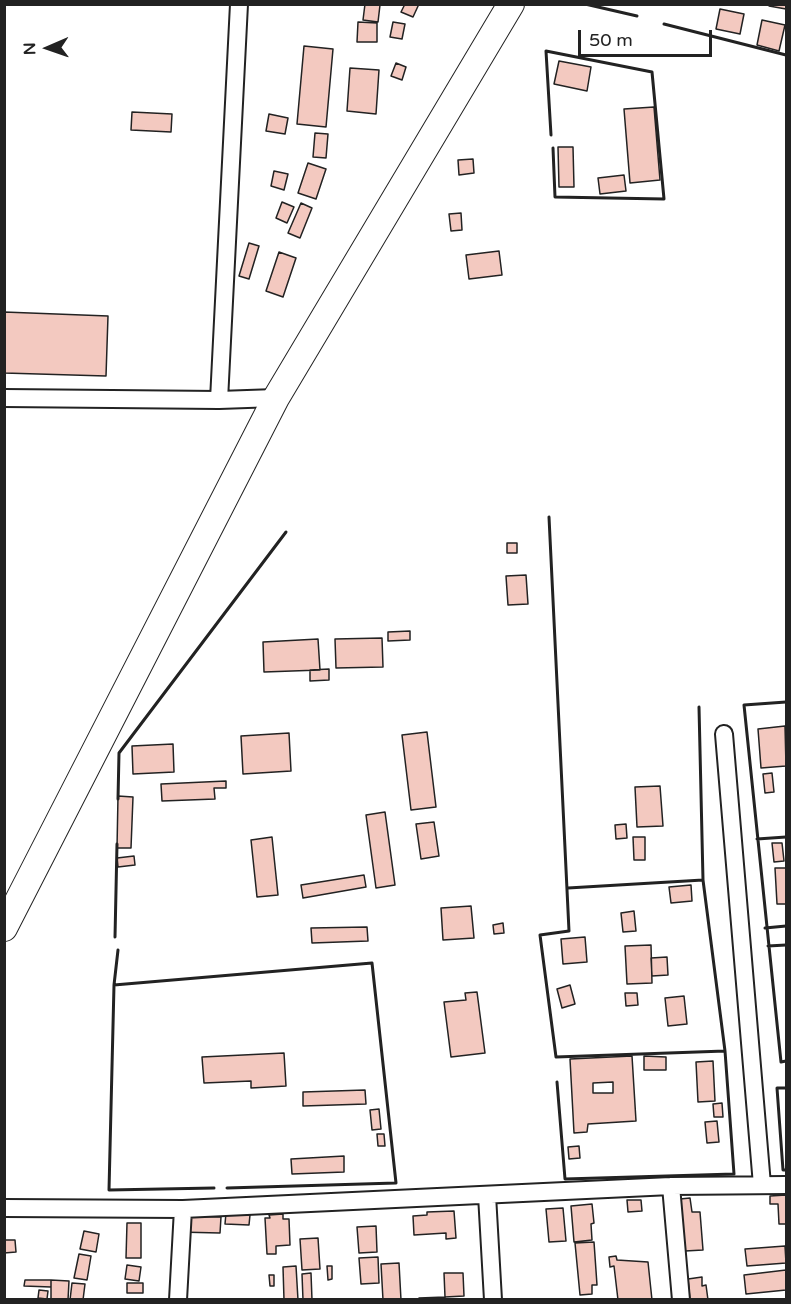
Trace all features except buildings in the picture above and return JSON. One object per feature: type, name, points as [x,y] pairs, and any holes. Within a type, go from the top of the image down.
[{"type":"main road","points":[[4,928],[276,398],[511,4]]},
{"type":"street","points":[[219,400],[239,4]]},
{"type":"street","points":[[4,398],[219,400],[276,398]]},
{"type":"street","points":[[724,734],[762,1185]]},
{"type":"street","points":[[4,1208],[183,1209],[671,1186],[786,1185]]},
{"type":"street","points":[[671,1186],[681,1299]]},
{"type":"street","points":[[487,1195],[494,1299]]},
{"type":"street","points":[[178,1299],[183,1209]]},
{"type":"wall","points":[[585,4],[637,16]]},
{"type":"wall","points":[[664,24],[786,55]]},
{"type":"wall","points":[[551,135],[546,51],[652,72],[664,199],[555,197],[553,148]]},
{"type":"wall","points":[[549,517],[569,931],[540,935],[556,1057],[725,1051],[734,1174],[565,1179],[557,1082]]},
{"type":"wall","points":[[118,799],[119,753],[286,532]]},
{"type":"wall","points":[[786,702],[744,705],[781,1062],[786,1061]]},
{"type":"wall","points":[[699,707],[703,880],[725,1051]]},
{"type":"wall","points":[[757,839],[786,837]]},
{"type":"wall","points":[[115,937],[117,844]]},
{"type":"wall","points":[[568,888],[703,880]]},
{"type":"wall","points":[[765,928],[786,926]]},
{"type":"wall","points":[[768,946],[786,945]]},
{"type":"wall","points":[[114,985],[118,950]]},
{"type":"wall","points":[[214,1188],[109,1190],[114,985],[372,963],[396,1183],[227,1188]]},
{"type":"wall","points":[[786,1088],[777,1088],[783,1170],[786,1170]]}]
